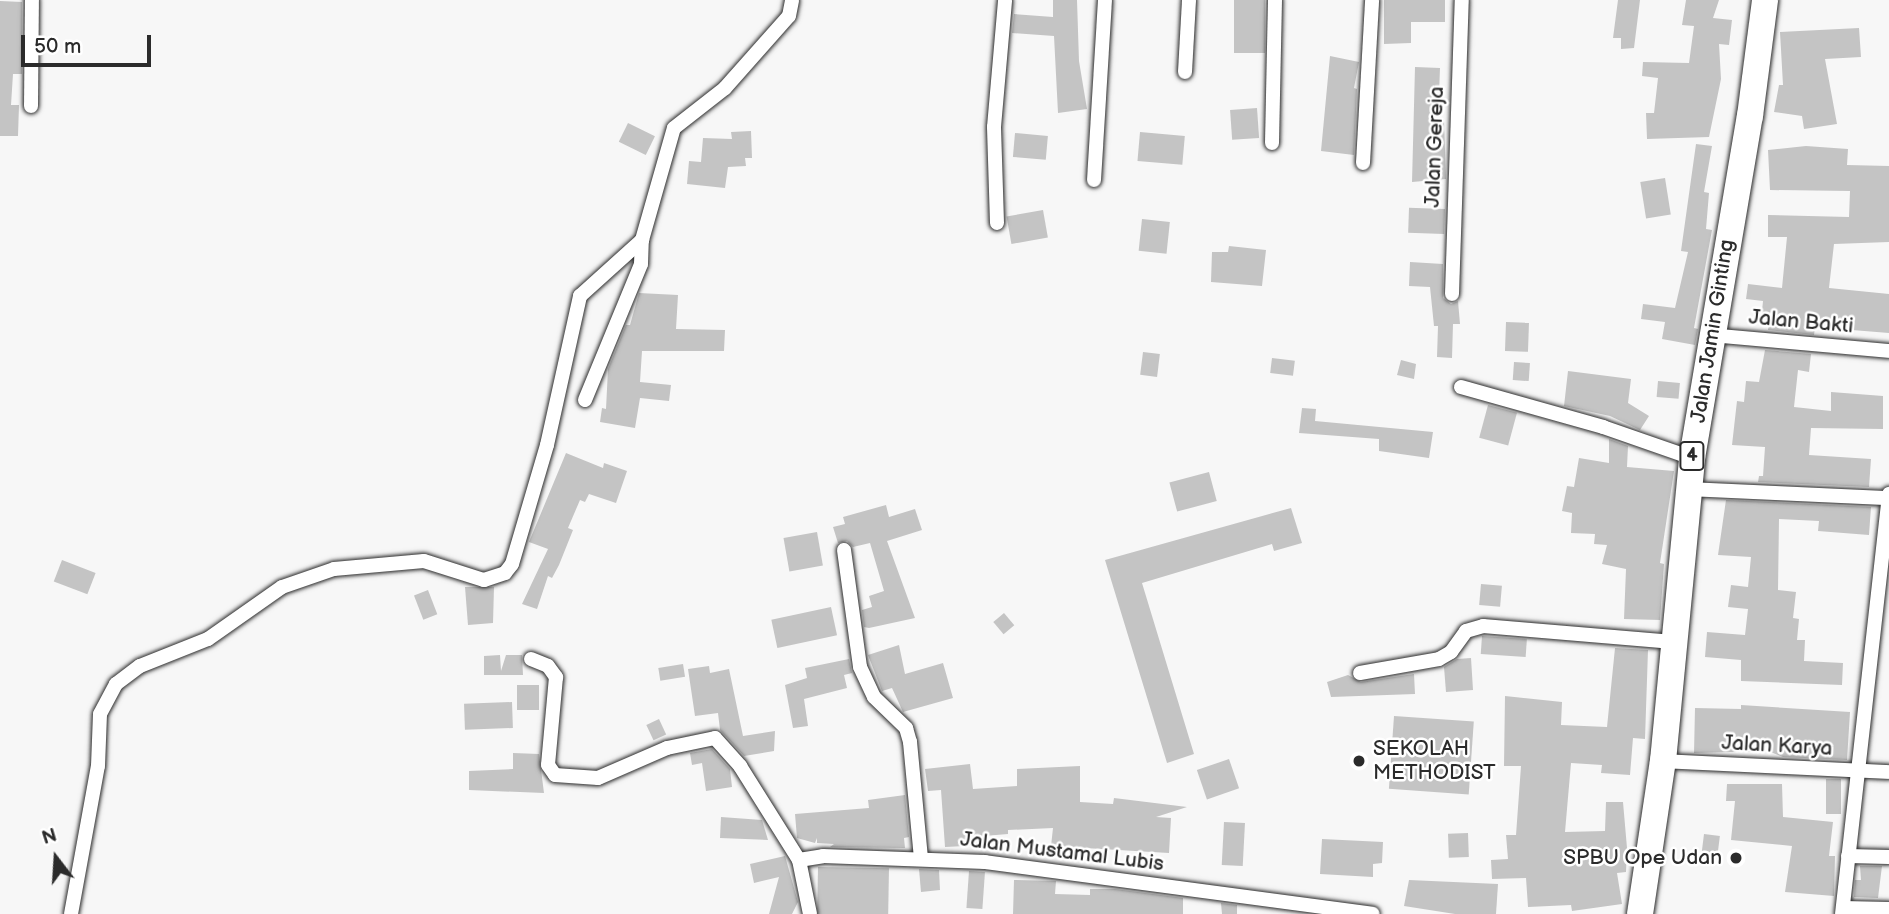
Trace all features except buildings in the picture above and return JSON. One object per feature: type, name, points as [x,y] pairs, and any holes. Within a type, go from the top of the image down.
[{"type":"highway","name":"Jalan Jamin Ginting","points":[[1640,914],[1663,761],[1692,458],[1710,335],[1750,116],[1765,0]]},
{"type":"street","points":[[31,106],[32,0]]},
{"type":"street","points":[[585,400],[641,264],[642,240],[674,128],[725,88],[789,16],[792,0]]},
{"type":"street","points":[[997,223],[994,127],[1005,0]]},
{"type":"street","points":[[1094,180],[1104,0]]},
{"type":"street","points":[[1185,72],[1189,0]]},
{"type":"street","points":[[1272,143],[1275,0]]},
{"type":"street","points":[[1363,163],[1371,0]]},
{"type":"street","name":"Jalan Gereja","points":[[1452,295],[1462,0]]},
{"type":"street","points":[[71,914],[94,788],[100,714],[108,692],[140,666],[208,639],[282,587],[334,569],[424,561],[484,580],[505,573],[512,564],[547,445],[580,296],[598,275],[642,240]]},
{"type":"street","name":"Jalan Bakti","points":[[1710,335],[1889,351]]},
{"type":"street","points":[[1461,387],[1603,427],[1692,458]]},
{"type":"street","points":[[1689,489],[1889,496],[1842,911],[1889,909]]},
{"type":"street","points":[[844,550],[860,667],[874,697],[906,728],[910,742],[921,858]]},
{"type":"street","points":[[1360,673],[1439,659],[1451,652],[1466,631],[1483,626],[1673,642]]},
{"type":"street","points":[[531,659],[548,666],[556,677],[548,765],[555,775],[598,778],[667,748],[715,738],[740,766],[799,860],[810,914]]},
{"type":"street","name":"Jalan Karya","points":[[1663,761],[1889,772]]},
{"type":"street","name":"Jalan Mustamal Lubis","points":[[799,860],[823,856],[985,862],[1373,914]]},
{"type":"street","points":[[1848,856],[1889,857]]},
{"type":"place","name":"SEKOLAH METHODIST","points":[[1359,761]]},
{"type":"place","name":"SPBU Ope Udan","points":[[1736,858]]}]
